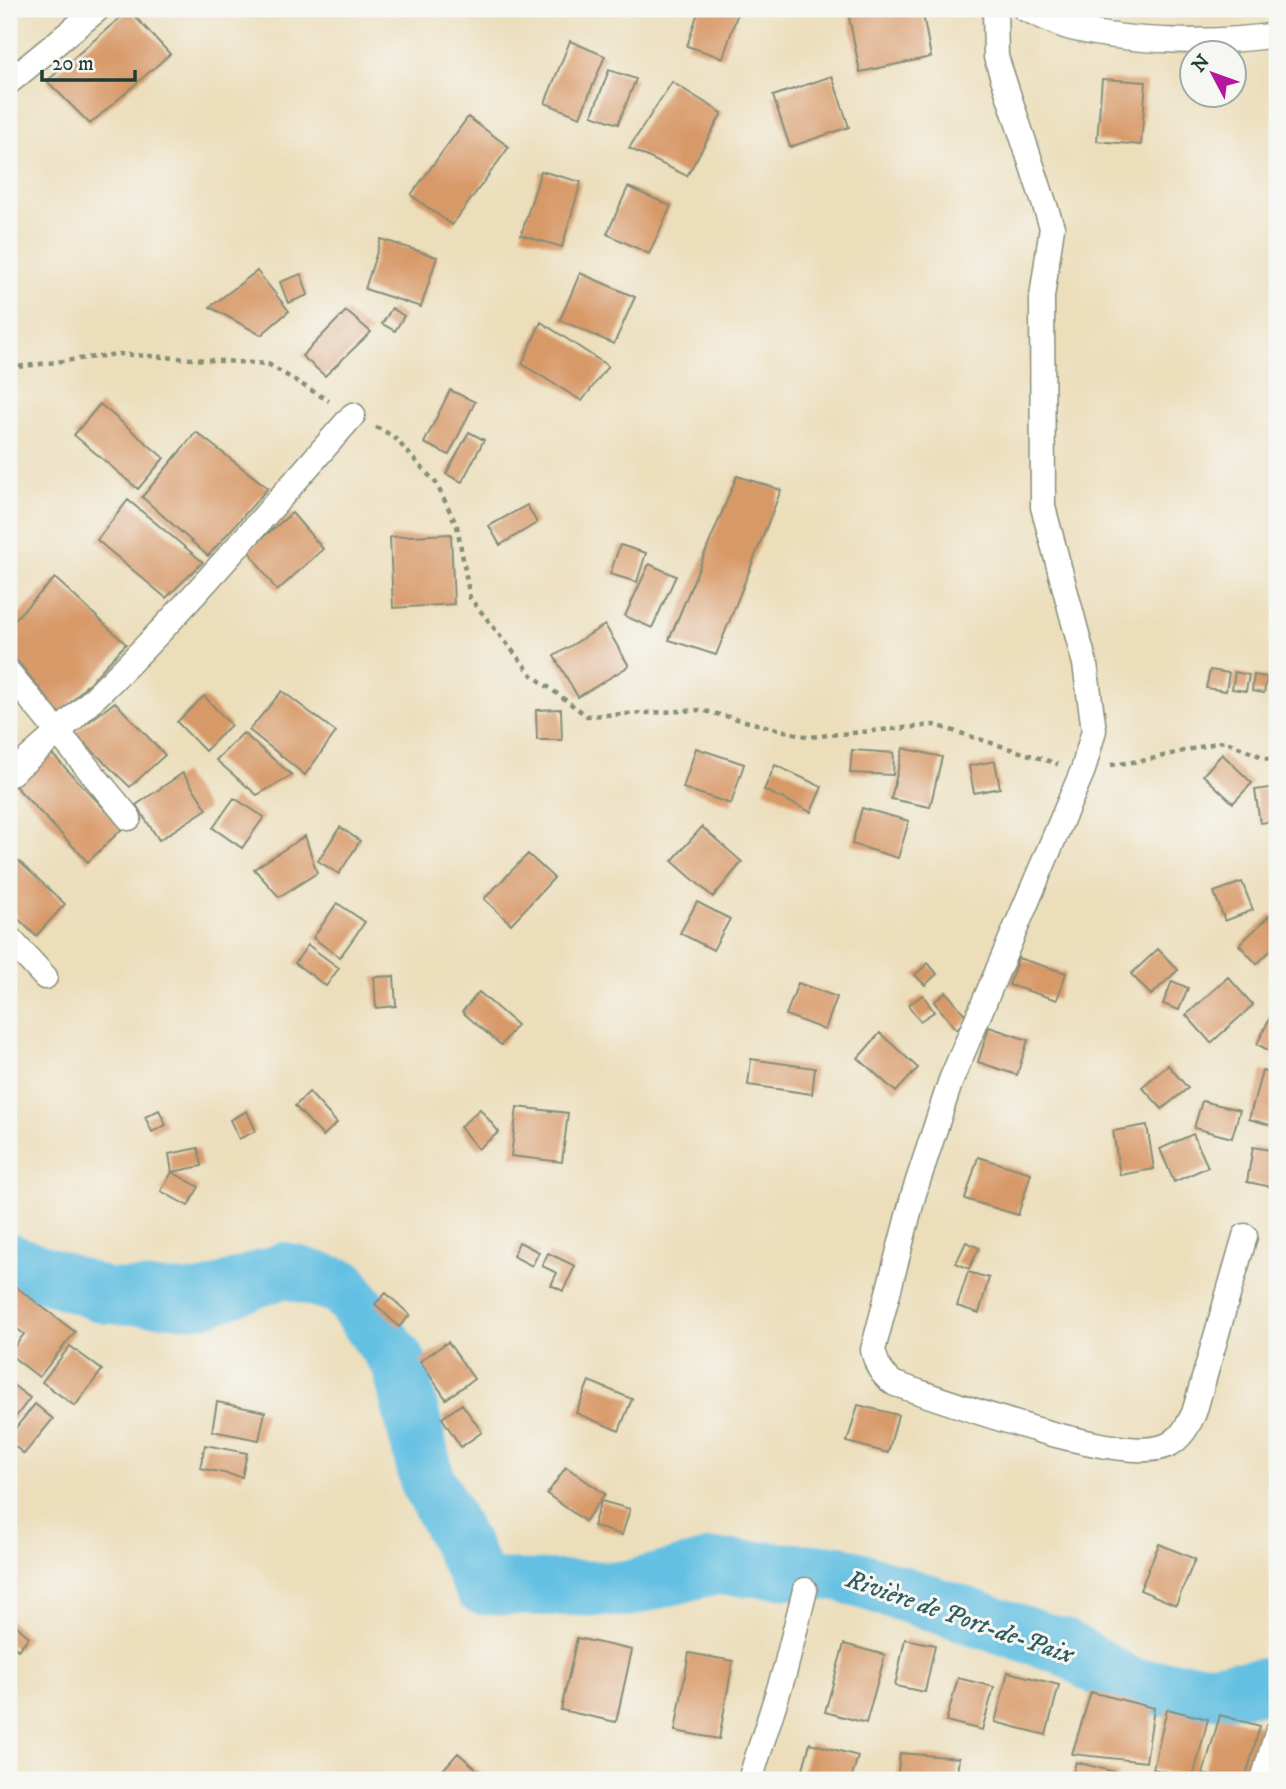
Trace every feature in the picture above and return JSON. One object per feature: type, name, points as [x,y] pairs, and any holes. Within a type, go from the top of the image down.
[{"type":"street","points":[[9,82],[98,9]]},
{"type":"street","points":[[995,9],[996,57],[1052,227],[1042,297],[1043,508],[1085,664],[1094,730],[1083,771],[951,1080],[914,1193],[873,1350],[877,1366],[884,1378],[895,1384],[1089,1445],[1127,1450],[1167,1446],[1184,1433],[1194,1413],[1245,1236]]},
{"type":"street","points":[[1026,9],[1069,27],[1136,37],[1238,41],[1277,35]]},
{"type":"street","points":[[9,775],[59,733],[179,613],[353,415]]},
{"type":"street","points":[[9,673],[129,818]]},
{"type":"street","points":[[9,938],[45,977]]},
{"type":"street","points":[[751,1780],[785,1670],[805,1590]]},
{"type":"street","points":[[1262,1780],[1277,1733]]},
{"type":"path","points":[[9,368],[118,354],[268,364],[393,436],[436,483],[457,526],[470,598],[533,675],[587,716],[701,710],[809,737],[936,725],[1083,771],[1147,760],[1224,741],[1277,763]]},
{"type":"building","points":[[699,9],[739,9],[723,58],[687,46]]},
{"type":"building","points":[[862,9],[922,9],[931,57],[860,72],[848,12]]},
{"type":"building","points":[[129,10],[170,54],[90,124],[47,81]]},
{"type":"building","points":[[570,41],[605,56],[580,117],[545,103]]},
{"type":"building","points":[[609,70],[636,79],[618,124],[592,115]]},
{"type":"building","points":[[832,76],[849,127],[790,147],[773,96]]},
{"type":"building","points":[[1102,79],[1146,82],[1141,145],[1097,141]]},
{"type":"building","points":[[672,82],[722,113],[687,176],[629,148]]},
{"type":"building","points":[[468,117],[509,147],[452,225],[411,195]]},
{"type":"building","points":[[541,171],[581,182],[562,247],[521,235]]},
{"type":"building","points":[[628,187],[671,206],[649,254],[607,234]]},
{"type":"building","points":[[381,239],[437,257],[421,307],[365,289]]},
{"type":"building","points":[[257,271],[289,311],[261,335],[210,307]]},
{"type":"building","points":[[580,273],[635,297],[614,344],[560,320]]},
{"type":"building","points":[[301,274],[308,295],[288,303],[280,282]]},
{"type":"building","points":[[392,308],[404,316],[395,331],[382,324]]},
{"type":"building","points":[[346,311],[371,332],[325,376],[302,356]]},
{"type":"building","points":[[541,322],[608,366],[582,401],[522,364]]},
{"type":"building","points":[[450,390],[475,402],[449,455],[424,443]]},
{"type":"building","points":[[100,404],[164,458],[138,489],[74,435]]},
{"type":"building","points":[[196,432],[268,488],[208,556],[142,497]]},
{"type":"building","points":[[469,432],[484,440],[462,482],[446,474]]},
{"type":"building","points":[[737,476],[781,490],[716,655],[669,640]]},
{"type":"building","points":[[128,500],[203,562],[166,598],[97,540]]},
{"type":"building","points":[[527,505],[537,523],[500,545],[489,526]]},
{"type":"building","points":[[292,513],[323,549],[277,591],[248,550]]},
{"type":"building","points":[[451,534],[454,604],[393,608],[390,537]]},
{"type":"building","points":[[620,545],[646,553],[637,582],[610,574]]},
{"type":"building","points":[[649,564],[676,576],[652,628],[625,616]]},
{"type":"building","points":[[55,578],[126,644],[60,714],[9,650],[9,625]]},
{"type":"building","points":[[605,625],[629,666],[578,697],[554,656]]},
{"type":"building","points":[[1210,670],[1229,673],[1226,691],[1206,688]]},
{"type":"building","points":[[1235,672],[1249,675],[1246,691],[1232,689]]},
{"type":"building","points":[[1254,675],[1267,677],[1264,693],[1252,691]]},
{"type":"building","points":[[282,691],[336,732],[305,775],[249,730]]},
{"type":"building","points":[[204,696],[231,725],[205,751],[177,722]]},
{"type":"building","points":[[115,702],[165,755],[130,787],[74,733]]},
{"type":"building","points":[[561,709],[562,740],[537,740],[536,710]]},
{"type":"building","points":[[243,733],[292,775],[257,795],[216,760]]},
{"type":"building","points":[[696,748],[744,764],[731,804],[683,788]]},
{"type":"building","points":[[903,748],[942,757],[930,807],[891,799]]},
{"type":"building","points":[[852,750],[894,753],[893,775],[850,773]]},
{"type":"building","points":[[50,752],[123,828],[88,862],[15,786]]},
{"type":"building","points":[[1222,754],[1252,783],[1233,803],[1203,775]]},
{"type":"building","points":[[995,761],[1000,788],[974,793],[969,766]]},
{"type":"building","points":[[775,765],[822,787],[811,812],[764,790]]},
{"type":"building","points":[[183,773],[207,809],[159,840],[136,805]]},
{"type":"building","points":[[1277,787],[1277,821],[1260,823],[1255,790]]},
{"type":"building","points":[[234,798],[264,817],[242,848],[213,828]]},
{"type":"building","points":[[862,808],[909,821],[898,858],[852,844]]},
{"type":"building","points":[[340,827],[360,841],[339,874],[318,861]]},
{"type":"building","points":[[702,827],[742,862],[713,897],[672,861]]},
{"type":"building","points":[[305,836],[317,873],[279,897],[254,869]]},
{"type":"building","points":[[9,852],[65,904],[36,936],[9,910]]},
{"type":"building","points":[[528,854],[554,878],[511,924],[484,899]]},
{"type":"building","points":[[1242,882],[1253,910],[1225,921],[1214,892]]},
{"type":"building","points":[[697,902],[730,919],[713,950],[680,933]]},
{"type":"building","points":[[337,903],[365,922],[340,957],[313,938]]},
{"type":"building","points":[[1271,914],[1277,921],[1277,944],[1257,964],[1239,945]]},
{"type":"building","points":[[308,945],[339,968],[326,986],[295,963]]},
{"type":"building","points":[[1158,949],[1178,970],[1151,995],[1131,974]]},
{"type":"building","points":[[1018,958],[1066,973],[1057,1000],[1009,985]]},
{"type":"building","points":[[928,963],[937,974],[925,985],[915,975]]},
{"type":"building","points":[[394,976],[396,1006],[376,1008],[374,977]]},
{"type":"building","points":[[1228,977],[1253,1005],[1211,1043],[1186,1015]]},
{"type":"building","points":[[1172,981],[1188,988],[1179,1010],[1163,1004]]},
{"type":"building","points":[[798,983],[837,997],[825,1030],[786,1015]]},
{"type":"building","points":[[479,992],[517,1025],[501,1045],[462,1012]]},
{"type":"building","points":[[946,992],[969,1019],[956,1029],[934,1002]]},
{"type":"building","points":[[923,995],[934,1012],[920,1021],[908,1005]]},
{"type":"building","points":[[1273,1011],[1277,1012],[1277,1055],[1257,1044]]},
{"type":"building","points":[[989,1027],[1028,1040],[1017,1075],[978,1062]]},
{"type":"building","points":[[880,1033],[918,1068],[896,1092],[858,1058]]},
{"type":"building","points":[[751,1059],[815,1068],[812,1094],[748,1085]]},
{"type":"building","points":[[1168,1065],[1188,1088],[1162,1109],[1142,1087]]},
{"type":"building","points":[[1262,1071],[1277,1075],[1277,1127],[1249,1119]]},
{"type":"building","points":[[309,1092],[337,1123],[323,1136],[295,1106]]},
{"type":"building","points":[[1202,1101],[1240,1110],[1232,1138],[1194,1128]]},
{"type":"building","points":[[517,1107],[568,1113],[562,1162],[511,1156]]},
{"type":"building","points":[[480,1109],[499,1132],[478,1149],[460,1127]]},
{"type":"building","points":[[159,1110],[166,1125],[152,1132],[145,1117]]},
{"type":"building","points":[[247,1111],[256,1131],[239,1139],[230,1120]]},
{"type":"building","points":[[1147,1125],[1154,1169],[1120,1175],[1113,1131]]},
{"type":"building","points":[[1193,1134],[1208,1167],[1174,1182],[1160,1149]]},
{"type":"building","points":[[1253,1147],[1277,1151],[1277,1188],[1247,1182]]},
{"type":"building","points":[[198,1148],[202,1166],[172,1172],[169,1154]]},
{"type":"building","points":[[978,1157],[1031,1173],[1018,1215],[965,1199]]},
{"type":"building","points":[[172,1172],[199,1187],[188,1206],[161,1191]]},
{"type":"building","points":[[519,1242],[539,1252],[532,1266],[513,1256]]},
{"type":"building","points":[[966,1242],[979,1248],[969,1269],[956,1263]]},
{"type":"building","points":[[548,1253],[575,1266],[563,1291],[551,1285],[557,1273],[542,1266]]},
{"type":"building","points":[[968,1272],[989,1278],[979,1313],[957,1306]]},
{"type":"building","points":[[11,1283],[75,1332],[39,1377],[9,1354],[24,1334],[9,1323]]},
{"type":"building","points":[[386,1293],[410,1315],[399,1327],[375,1304]]},
{"type":"building","points":[[448,1342],[474,1379],[446,1399],[420,1361]]},
{"type":"building","points":[[70,1346],[102,1370],[75,1406],[42,1382]]},
{"type":"building","points":[[589,1381],[632,1399],[619,1431],[576,1413]]},
{"type":"building","points":[[9,1382],[30,1398],[9,1426]]},
{"type":"building","points":[[217,1402],[265,1412],[259,1440],[212,1431]]},
{"type":"building","points":[[35,1404],[53,1419],[24,1454],[9,1441],[9,1436]]},
{"type":"building","points":[[462,1404],[482,1432],[461,1447],[442,1418]]},
{"type":"building","points":[[858,1405],[898,1415],[888,1453],[847,1442]]},
{"type":"building","points":[[205,1445],[247,1453],[242,1477],[200,1468]]},
{"type":"building","points":[[566,1467],[605,1494],[585,1521],[547,1494]]},
{"type":"building","points":[[601,1501],[630,1509],[622,1535],[593,1526]]},
{"type":"building","points":[[1159,1544],[1195,1559],[1176,1605],[1140,1590]]},
{"type":"building","points":[[9,1619],[29,1637],[18,1650],[9,1642]]},
{"type":"building","points":[[577,1638],[632,1650],[616,1722],[561,1710]]},
{"type":"building","points":[[905,1639],[935,1645],[925,1692],[895,1686]]},
{"type":"building","points":[[844,1644],[885,1655],[866,1723],[825,1712]]},
{"type":"building","points":[[689,1653],[733,1661],[719,1739],[675,1731]]},
{"type":"building","points":[[1008,1672],[1059,1685],[1046,1735],[995,1722]]},
{"type":"building","points":[[958,1678],[994,1687],[982,1730],[946,1721]]},
{"type":"building","points":[[1091,1692],[1154,1708],[1146,1762],[1072,1754]]},
{"type":"building","points":[[1167,1709],[1208,1719],[1193,1778],[1153,1769]]},
{"type":"building","points":[[1220,1715],[1260,1726],[1245,1780],[1226,1780],[1203,1774]]},
{"type":"building","points":[[810,1743],[858,1756],[851,1780],[800,1780]]},
{"type":"building","points":[[458,1753],[489,1780],[434,1780]]},
{"type":"building","points":[[900,1753],[959,1758],[956,1780],[897,1780]]},
{"type":"building","points":[[1076,1762],[1119,1773],[1117,1780],[1071,1780]]},
{"type":"waterway","name":"Rivière de Port-de-Paix","points":[[9,1261],[106,1296],[201,1300],[284,1270],[343,1287],[399,1363],[427,1479],[482,1587],[627,1589],[712,1567],[839,1573],[1064,1647],[1132,1687],[1208,1691],[1277,1685]]}]
